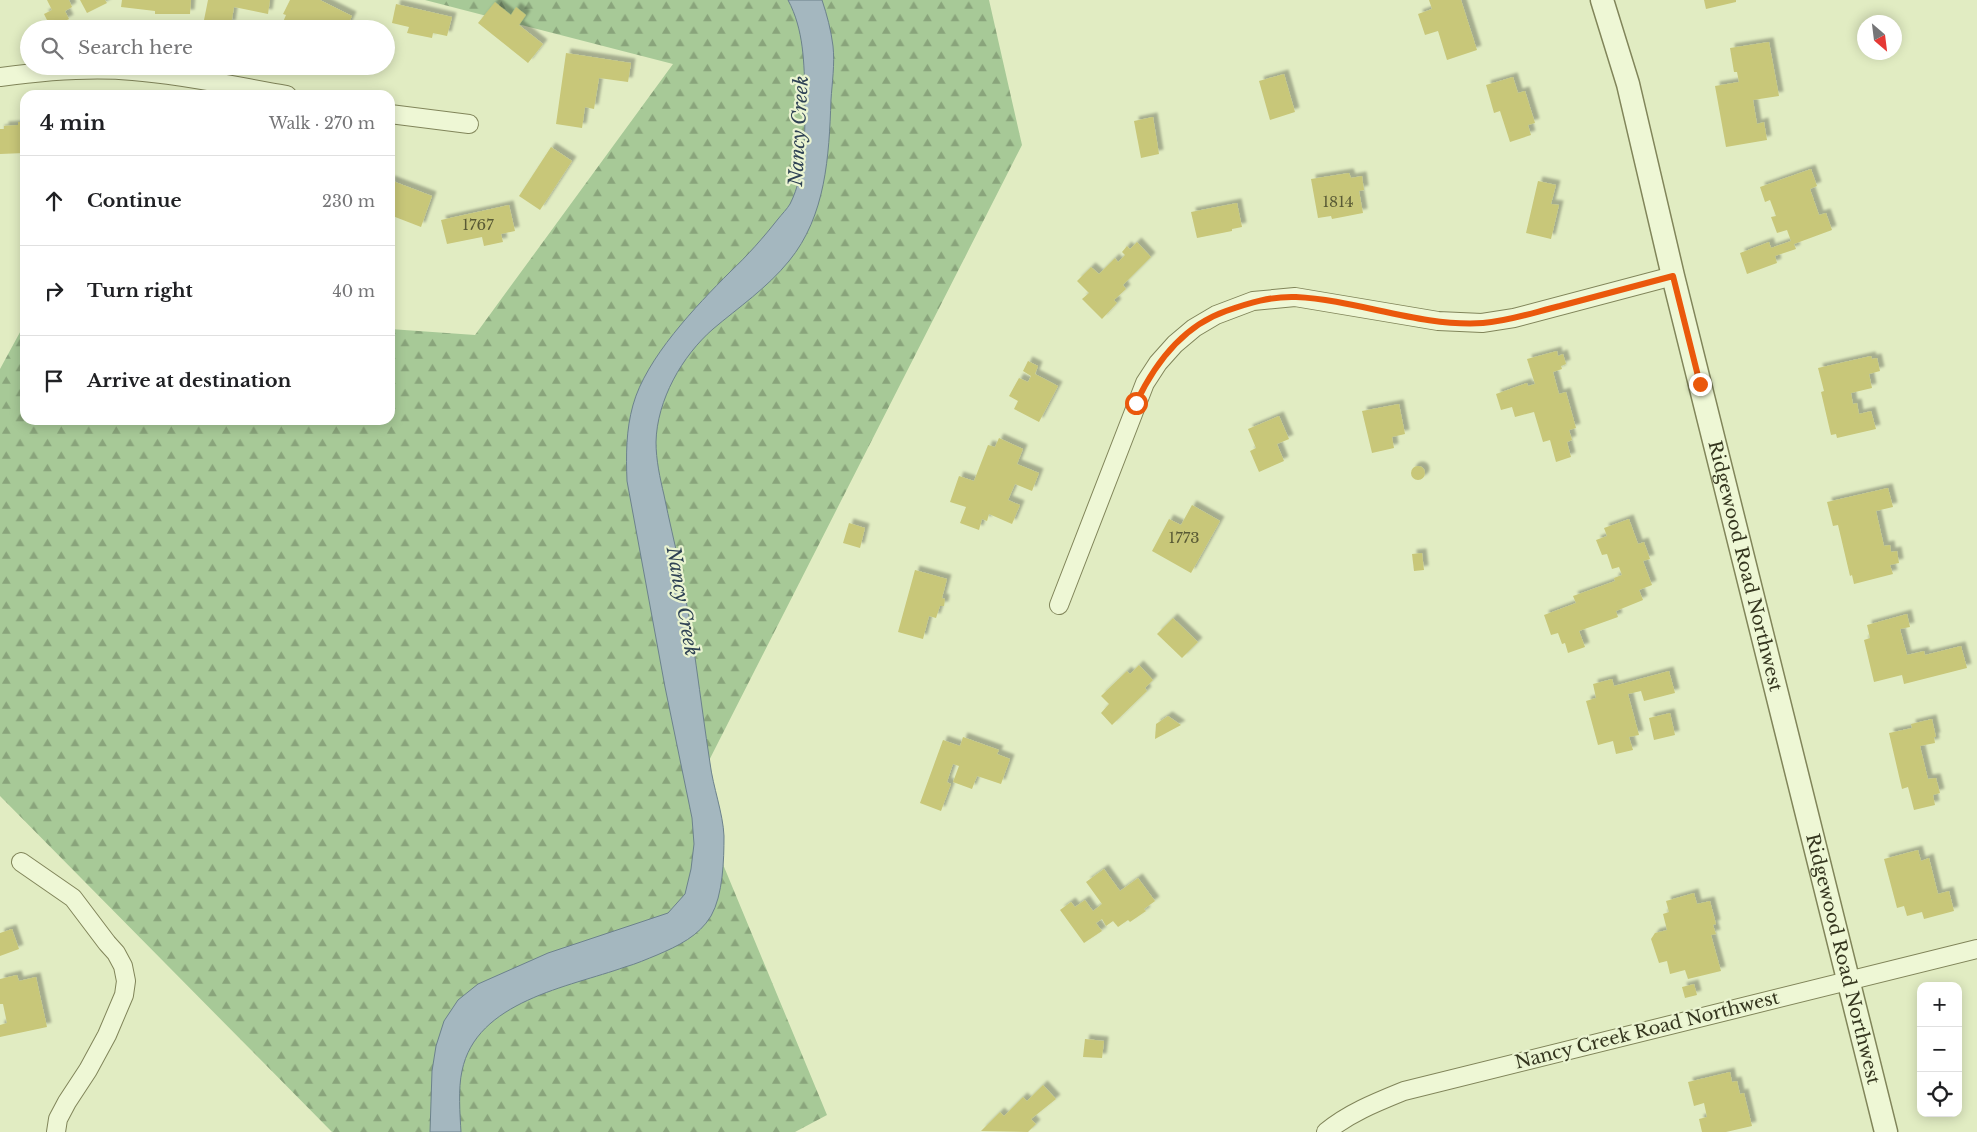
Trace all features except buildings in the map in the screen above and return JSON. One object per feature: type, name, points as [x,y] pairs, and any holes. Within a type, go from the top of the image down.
[{"type":"street","name":"Ridgewood Road Northwest","points":[[1602,0],[1628,84],[1673,276],[1886,1132]]},
{"type":"street","points":[[0,77],[20,74]]},
{"type":"street","points":[[169,75],[197,78],[260,90]]},
{"type":"street","points":[[395,115],[469,124]]},
{"type":"street","points":[[1059,604],[1145,384],[1158,363],[1175,344],[1194,328],[1216,314],[1253,301],[1295,297],[1438,321],[1482,323],[1514,318],[1673,276]]},
{"type":"street","points":[[21,862],[73,898],[106,943],[116,953],[123,966],[126,980],[124,995],[107,1035],[58,1119],[56,1132]]},
{"type":"street","name":"Nancy Creek Road Northwest","points":[[1326,1132],[1336,1124],[1371,1104],[1404,1091],[1977,950]]},
{"type":"green space","points":[[425,0],[989,0],[1022,145],[693,792],[827,1115],[795,1132],[332,1132],[0,796],[0,369],[20,332],[20,425],[395,425],[395,329],[475,335],[673,64]]},
{"type":"water","name":"Nancy Creek","points":[[788,0],[822,0],[829,23],[834,53],[827,164],[818,205],[811,225],[789,261],[762,289],[713,329],[691,352],[666,395],[657,426],[656,442],[660,476],[685,592],[711,772],[723,827],[723,866],[715,908],[706,923],[694,935],[665,952],[553,990],[528,1000],[505,1013],[486,1028],[471,1047],[462,1071],[460,1093],[461,1132],[430,1132],[432,1071],[436,1046],[444,1021],[458,1000],[478,984],[548,953],[668,913],[685,894],[694,844],[692,818],[665,687],[627,481],[628,433],[633,405],[640,387],[660,351],[688,317],[767,233],[789,206],[795,192],[804,151],[805,84],[800,35]]},
{"type":"route","points":[[1136,403],[1158,363],[1175,344],[1194,328],[1216,314],[1253,301],[1295,297],[1438,321],[1482,323],[1514,318],[1673,276],[1700,384]]}]
